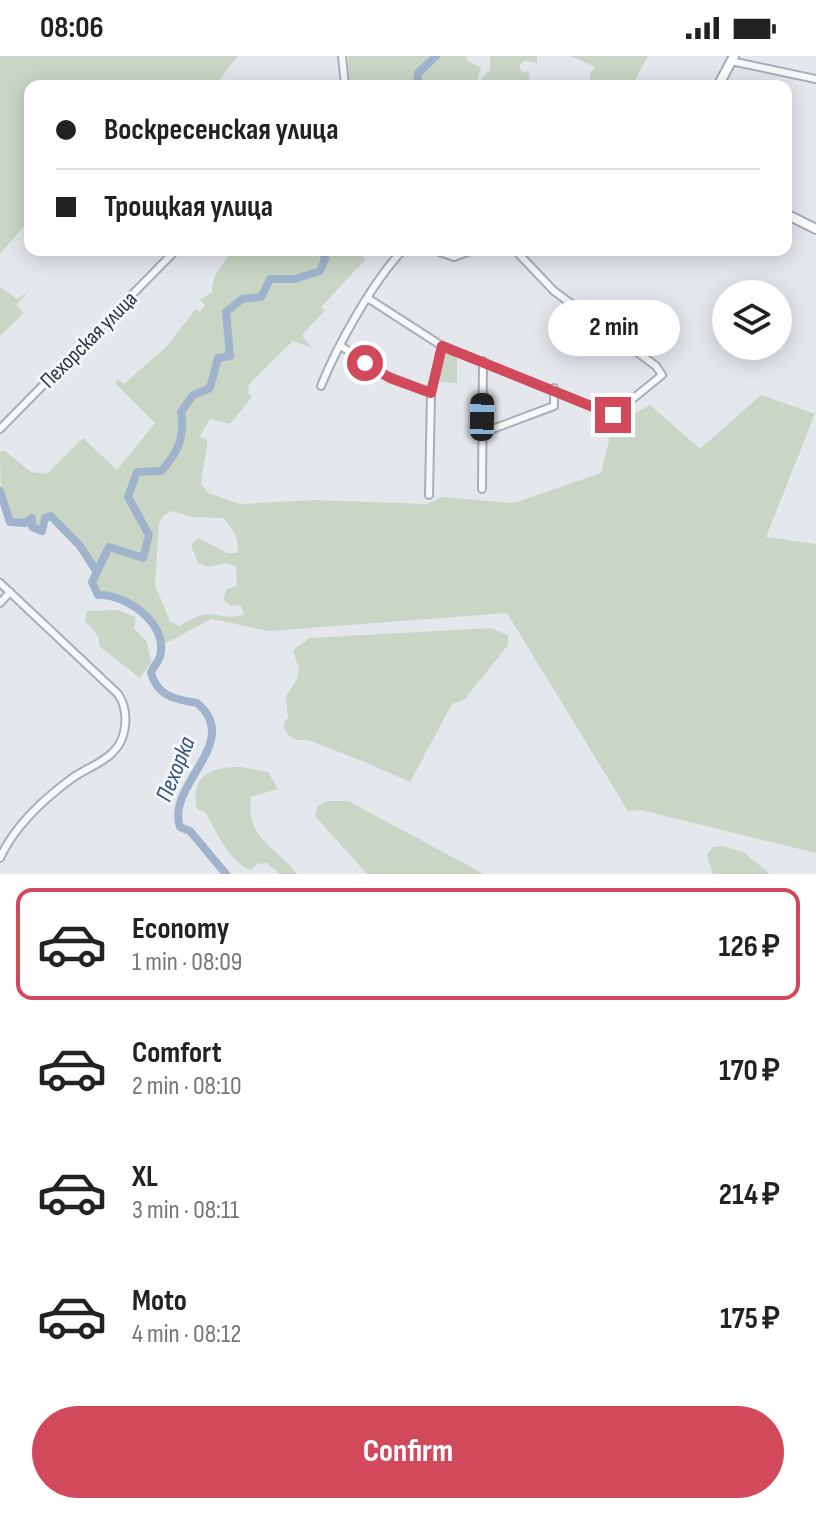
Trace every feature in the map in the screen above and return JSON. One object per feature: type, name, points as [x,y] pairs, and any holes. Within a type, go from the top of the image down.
[{"type":"main road","points":[[721,80],[733,58]]},
{"type":"main road","points":[[792,217],[816,229]]},
{"type":"street","points":[[342,56],[344,80]]},
{"type":"street","points":[[733,58],[816,79]]},
{"type":"street","name":"Пехорская улица","points":[[0,429],[170,256]]},
{"type":"street","points":[[321,386],[383,274],[398,256]]},
{"type":"street","points":[[369,299],[442,346],[554,388],[613,415],[662,375],[659,369],[554,291],[521,256]]},
{"type":"street","points":[[341,346],[382,374],[431,393]]},
{"type":"street","points":[[429,495],[431,393],[442,346]]},
{"type":"street","points":[[482,489],[483,361]]},
{"type":"street","points":[[482,433],[554,406],[554,388]]},
{"type":"street","points":[[0,583],[118,694],[126,708],[123,735],[114,751],[70,779],[43,803],[14,833],[0,858]]},
{"type":"street","points":[[0,603],[10,592]]},
{"type":"green space","points":[[0,56],[238,56],[219,80],[24,80],[24,226],[0,254]]},
{"type":"green space","points":[[348,56],[467,56],[466,60],[481,67],[478,80],[349,80]]},
{"type":"green space","points":[[490,56],[537,56],[537,63],[525,61],[519,65],[522,73],[529,71],[530,80],[482,80],[490,70]]},
{"type":"green space","points":[[571,56],[648,56],[635,80],[590,80],[595,67]]},
{"type":"green space","points":[[232,256],[363,256],[365,260],[321,307],[325,310],[302,335],[312,348],[293,341],[249,384],[248,393],[252,397],[230,424],[210,419],[200,436],[207,440],[201,484],[208,493],[240,504],[314,500],[427,504],[442,497],[514,503],[601,473],[613,425],[650,405],[700,449],[761,395],[815,414],[766,537],[816,544],[816,853],[641,810],[628,811],[507,613],[269,631],[211,619],[161,646],[153,626],[138,610],[119,598],[98,595],[92,582],[97,572],[80,546],[51,516],[45,518],[42,531],[32,527],[33,518],[25,523],[10,522],[1,499],[0,451],[5,451],[31,472],[47,474],[83,438],[117,470],[155,423],[115,383],[118,379],[124,384],[166,347],[196,309],[200,312],[205,305],[200,300],[212,292],[219,269]],"holes":[[[173,511],[192,517],[223,518],[235,534],[237,553],[227,553],[198,538],[191,545],[198,563],[208,567],[227,563],[236,567],[237,586],[227,589],[223,599],[230,605],[241,606],[244,615],[208,614],[179,626],[170,621],[155,585],[159,523],[164,515]]]},
{"type":"green space","points":[[0,287],[17,299],[29,291],[16,305],[24,313],[0,336]]},
{"type":"green space","points":[[442,352],[457,353],[457,383],[435,381]]},
{"type":"green space","points":[[117,610],[136,617],[134,628],[147,642],[151,662],[140,678],[99,646],[99,637],[85,621],[87,611]]},
{"type":"green space","points":[[490,628],[508,635],[508,645],[464,700],[452,704],[410,782],[308,740],[297,740],[288,735],[283,726],[288,717],[286,696],[297,679],[299,669],[293,650],[310,638]]},
{"type":"green space","points":[[241,767],[268,772],[278,789],[251,797],[253,823],[263,840],[297,874],[280,874],[267,863],[257,864],[251,870],[244,867],[224,846],[206,813],[197,809],[200,780],[212,771]]},
{"type":"green space","points":[[326,801],[348,801],[484,874],[367,874],[315,816],[318,806]]},
{"type":"green space","points":[[723,846],[743,852],[770,874],[713,874],[707,855],[713,847]]},
{"type":"waterway","name":"Пехорка","points":[[417,80],[418,73],[436,56]]},
{"type":"waterway","name":"Пехорка","points":[[226,874],[190,831],[180,827],[178,811],[208,748],[212,733],[209,718],[197,703],[168,696],[154,681],[151,673],[159,658],[161,644],[151,622],[132,605],[98,595],[92,582],[109,547],[143,558],[149,535],[128,497],[137,472],[161,471],[172,458],[181,437],[181,412],[193,395],[210,388],[218,358],[230,356],[226,312],[242,299],[261,297],[270,279],[295,279],[320,271],[324,256]]},
{"type":"waterway","points":[[0,491],[10,522],[25,523],[32,518],[32,527],[42,531],[45,518],[51,516],[80,546],[97,572]]},
{"type":"route","points":[[365,363],[390,378],[431,393],[442,346],[544,384],[613,415]]}]
